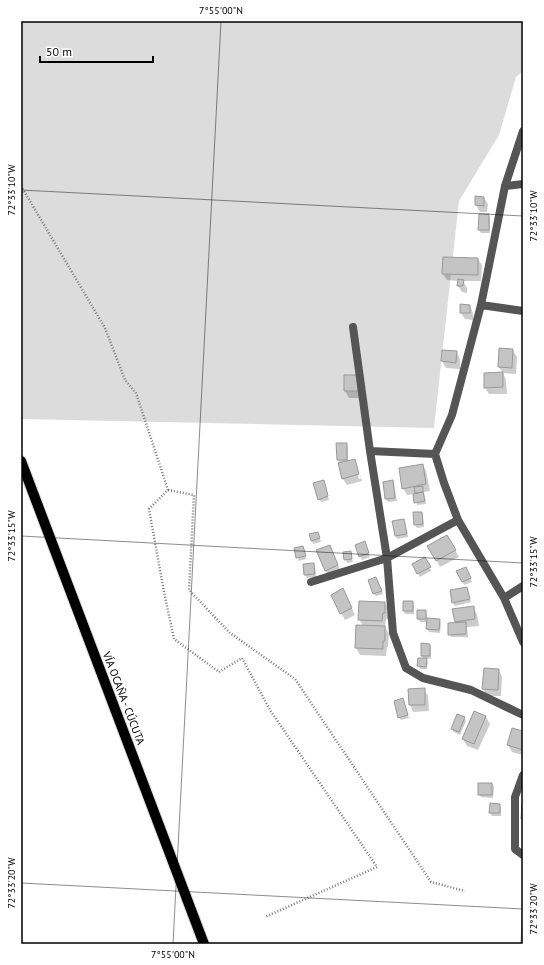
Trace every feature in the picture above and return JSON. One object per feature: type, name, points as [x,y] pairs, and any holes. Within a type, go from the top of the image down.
[{"type":"main road","name":"VÍA OCAÑA - CÚCUTA","points":[[21,461],[204,944]]},
{"type":"street","points":[[523,131],[505,186],[481,305],[452,415],[435,454],[458,520],[504,598],[523,642]]},
{"type":"street","points":[[505,186],[523,184]]},
{"type":"street","points":[[481,305],[523,311]]},
{"type":"street","points":[[353,327],[370,452],[387,558],[393,633],[406,668],[423,678],[471,690],[523,715]]},
{"type":"street","points":[[370,452],[435,454]]},
{"type":"street","points":[[311,582],[387,558],[458,520]]},
{"type":"street","points":[[504,598],[523,586]]},
{"type":"street","points":[[523,775],[515,797],[515,849],[523,855]]},
{"type":"path","points":[[21,186],[105,328],[125,380],[136,393],[168,490]]},
{"type":"path","points":[[168,490],[149,509],[174,639],[219,672],[242,658],[270,710],[377,867],[265,917]]},
{"type":"path","points":[[168,490],[194,495],[189,590],[230,633],[294,679],[431,882],[465,891]]},
{"type":"shaded area","points":[[21,21],[523,21],[523,71],[516,77],[499,135],[459,201],[434,428],[21,419]]},
{"type":"building","points":[[475,196],[484,197],[484,206],[475,205]]},
{"type":"building","points":[[479,214],[489,214],[489,230],[478,230]]},
{"type":"building","points":[[443,257],[478,258],[478,275],[442,274]]},
{"type":"building","points":[[458,279],[464,280],[463,286],[457,286]]},
{"type":"building","points":[[460,304],[470,305],[470,313],[460,313]]},
{"type":"building","points":[[499,348],[513,349],[512,368],[498,367]]},
{"type":"building","points":[[442,350],[457,351],[456,363],[441,361]]},
{"type":"building","points":[[503,372],[503,387],[484,388],[484,373]]},
{"type":"building","points":[[344,375],[358,375],[358,391],[344,391]]},
{"type":"building","points":[[336,443],[347,443],[347,460],[337,460]]},
{"type":"building","points":[[355,459],[359,474],[342,479],[338,463]]},
{"type":"building","points":[[423,464],[426,484],[402,489],[399,468]]},
{"type":"building","points":[[324,480],[328,496],[318,500],[313,483]]},
{"type":"building","points":[[393,480],[395,498],[385,499],[383,482]]},
{"type":"building","points":[[423,486],[423,492],[415,493],[414,487]]},
{"type":"building","points":[[423,492],[425,501],[414,503],[413,494]]},
{"type":"building","points":[[413,512],[422,512],[423,524],[414,525]]},
{"type":"building","points":[[404,519],[407,534],[395,536],[392,521]]},
{"type":"building","points":[[318,532],[320,538],[311,541],[309,534]]},
{"type":"building","points":[[447,535],[456,550],[436,561],[427,546]]},
{"type":"building","points":[[365,541],[369,553],[359,557],[355,545]]},
{"type":"building","points":[[330,545],[338,565],[325,571],[316,550]]},
{"type":"building","points":[[303,546],[306,556],[296,558],[294,548]]},
{"type":"building","points":[[351,551],[352,559],[344,560],[343,552]]},
{"type":"building","points":[[425,557],[431,567],[417,574],[412,564]]},
{"type":"building","points":[[314,563],[315,574],[304,575],[303,564]]},
{"type":"building","points":[[466,567],[471,578],[462,582],[456,571]]},
{"type":"building","points":[[376,577],[382,591],[373,594],[368,580]]},
{"type":"building","points":[[467,587],[470,599],[452,603],[450,590]]},
{"type":"building","points":[[343,588],[352,608],[340,614],[331,595]]},
{"type":"building","points":[[359,601],[385,602],[385,613],[383,613],[382,621],[358,620]]},
{"type":"building","points":[[403,601],[413,601],[413,611],[403,611]]},
{"type":"building","points":[[474,606],[475,619],[455,622],[452,609]]},
{"type":"building","points":[[417,610],[426,610],[426,619],[417,619]]},
{"type":"building","points":[[427,618],[440,619],[439,630],[426,629]]},
{"type":"building","points":[[466,622],[466,634],[448,635],[448,623]]},
{"type":"building","points":[[356,625],[385,626],[385,641],[383,641],[383,649],[355,648]]},
{"type":"building","points":[[421,643],[430,644],[430,656],[421,656]]},
{"type":"building","points":[[418,658],[427,658],[426,667],[417,666]]},
{"type":"building","points":[[484,668],[499,669],[498,690],[482,689]]},
{"type":"building","points":[[425,688],[425,705],[409,705],[408,689]]},
{"type":"building","points":[[403,698],[408,715],[398,718],[394,701]]},
{"type":"building","points":[[474,711],[486,716],[474,744],[462,739]]},
{"type":"building","points":[[457,714],[465,717],[459,732],[451,729]]},
{"type":"building","points":[[512,728],[523,731],[523,750],[507,745]]},
{"type":"building","points":[[478,783],[492,783],[492,795],[478,795]]},
{"type":"building","points":[[490,803],[500,804],[500,813],[489,813]]},
{"type":"building","points":[[522,803],[523,819],[521,819]]}]
